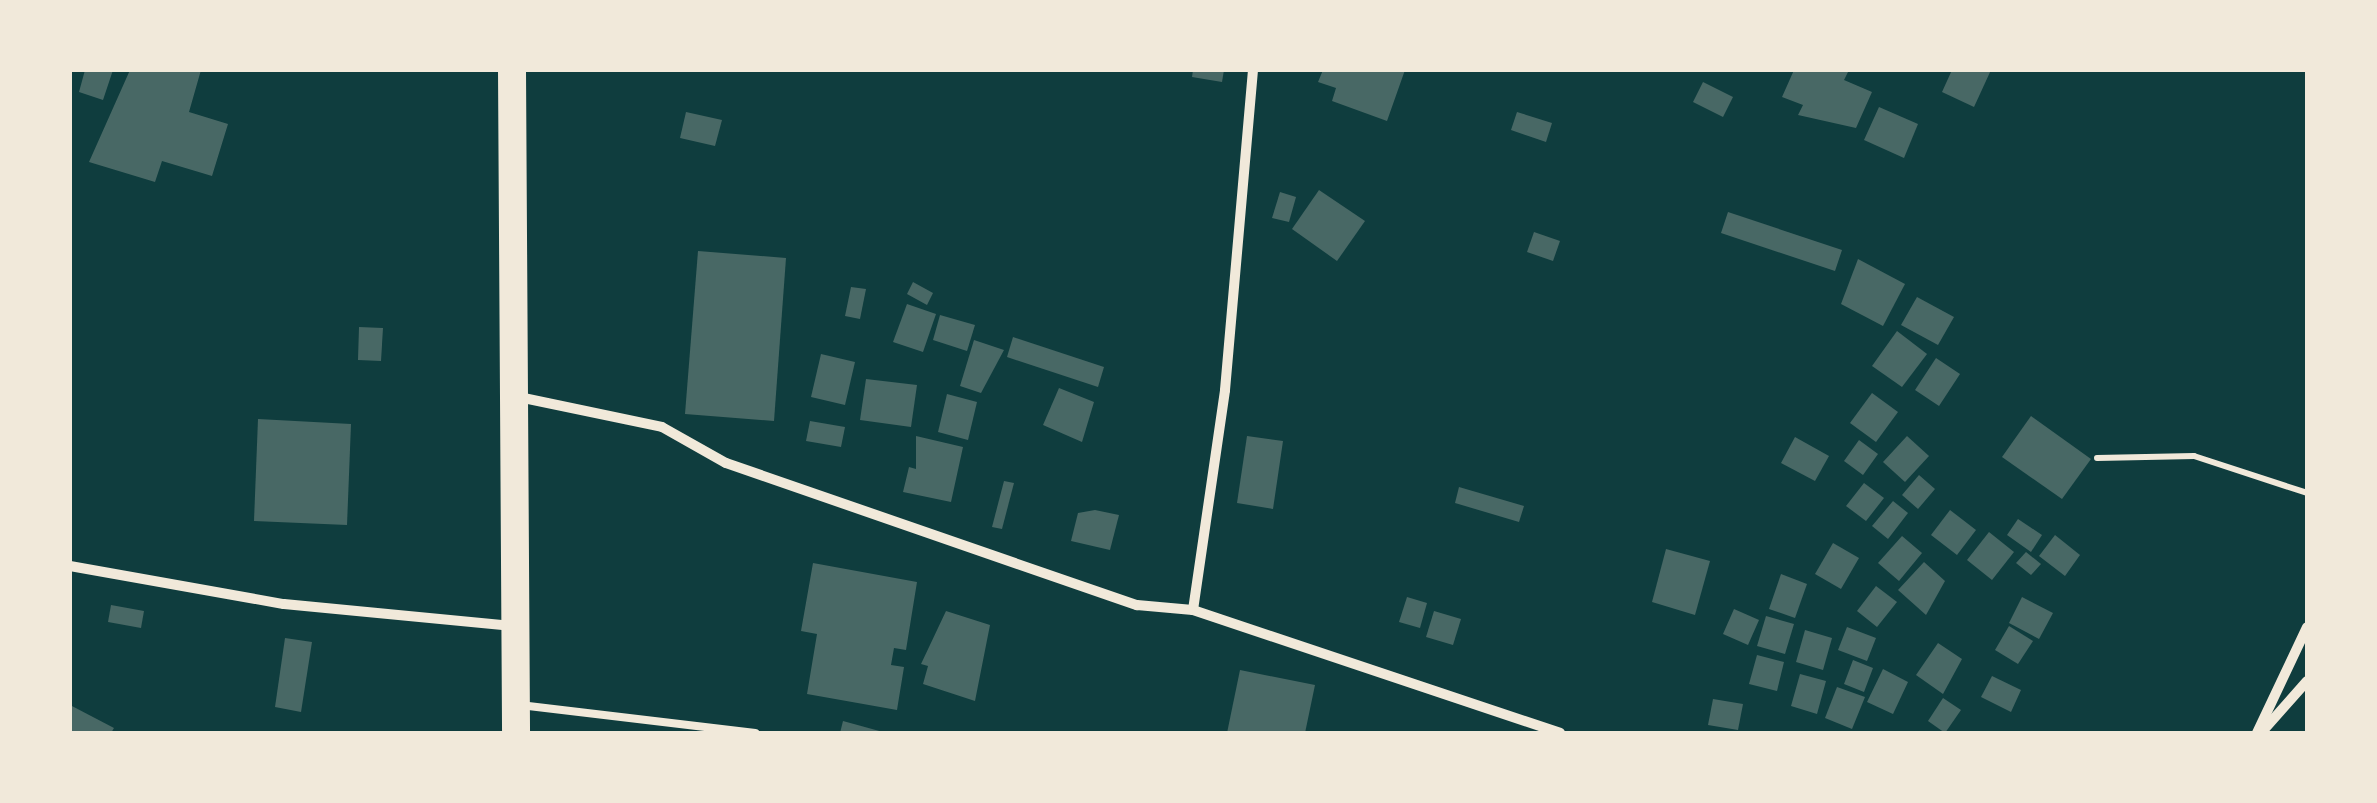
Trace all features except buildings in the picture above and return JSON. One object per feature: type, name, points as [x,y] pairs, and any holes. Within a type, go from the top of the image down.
[{"type":"highway","points":[[512,70],[516,733]]},
{"type":"street","points":[[1193,610],[1225,390],[1253,70]]},
{"type":"street","points":[[512,395],[662,427],[726,463],[1137,605],[1193,610],[1560,733]]},
{"type":"street","points":[[70,566],[284,604],[514,626]]},
{"type":"street","points":[[2259,733],[2307,627]]},
{"type":"street","points":[[2259,733],[2307,681]]},
{"type":"lane","points":[[516,704],[755,733]]},
{"type":"path","points":[[2097,458],[2194,456],[2307,493]]}]
